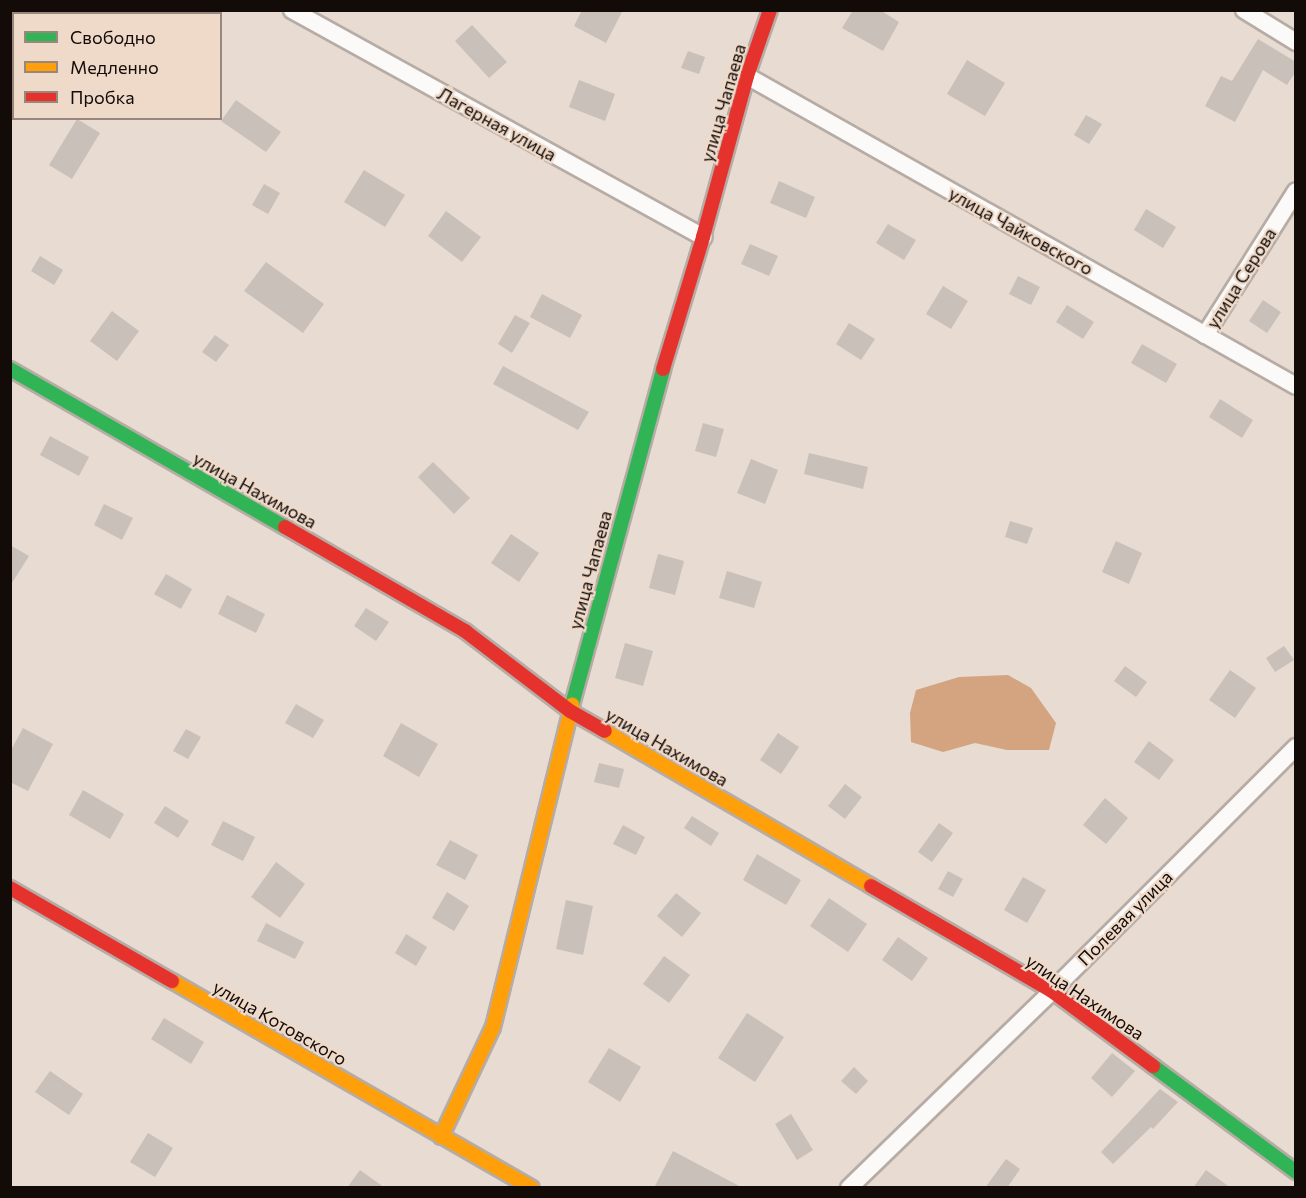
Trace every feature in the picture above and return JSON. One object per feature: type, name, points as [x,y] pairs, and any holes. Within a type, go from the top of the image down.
[{"type":"street","name":"Лагерная улица","points":[[292,10],[703,237]]},
{"type":"street","name":"улица Чапаева","points":[[441,1137],[493,1027],[570,711],[678,313],[703,237],[747,76],[770,10]]},
{"type":"street","points":[[1244,10],[1296,42]]},
{"type":"street","name":"улица Чайковского","points":[[747,76],[1296,386]]},
{"type":"street","name":"улица Серова","points":[[1205,335],[1296,191]]},
{"type":"street","name":"улица Нахимова","points":[[10,369],[465,631],[570,711],[1052,991],[1296,1172]]},
{"type":"street","name":"Полевая улица","points":[[849,1188],[1052,991],[1296,747]]},
{"type":"street","name":"улица Котовского","points":[[10,888],[532,1188]]},
{"type":"shaded area","points":[[1008,675],[1031,688],[1056,723],[1049,750],[1007,750],[975,743],[943,752],[911,742],[910,713],[916,690],[959,677]]},
{"type":"building","points":[[582,10],[623,10],[606,43],[574,26]]},
{"type":"building","points":[[853,10],[880,10],[899,22],[883,51],[842,28]]},
{"type":"building","points":[[472,25],[507,62],[489,78],[455,41]]},
{"type":"building","points":[[1258,39],[1296,62],[1296,71],[1287,85],[1263,70],[1235,122],[1205,106],[1221,76],[1232,81]]},
{"type":"building","points":[[688,51],[705,57],[699,74],[681,68]]},
{"type":"building","points":[[967,60],[1005,83],[985,116],[947,94]]},
{"type":"building","points":[[579,80],[615,94],[605,121],[569,107]]},
{"type":"building","points":[[236,100],[281,132],[266,152],[222,120]]},
{"type":"building","points":[[1086,115],[1102,124],[1089,144],[1074,135]]},
{"type":"building","points":[[76,120],[100,133],[72,179],[49,165]]},
{"type":"building","points":[[364,170],[405,195],[385,227],[344,202]]},
{"type":"building","points":[[779,181],[815,197],[806,218],[770,203]]},
{"type":"building","points":[[264,184],[280,193],[268,214],[252,205]]},
{"type":"building","points":[[1146,209],[1176,227],[1163,248],[1134,230]]},
{"type":"building","points":[[446,211],[481,237],[462,262],[428,236]]},
{"type":"building","points":[[888,224],[916,240],[904,260],[876,243]]},
{"type":"building","points":[[750,244],[778,256],[769,276],[741,264]]},
{"type":"building","points":[[40,256],[63,270],[54,285],[31,271]]},
{"type":"building","points":[[266,262],[324,304],[303,333],[244,291]]},
{"type":"building","points":[[1018,276],[1040,287],[1031,305],[1009,294]]},
{"type":"building","points":[[943,286],[968,301],[951,329],[926,314]]},
{"type":"building","points":[[542,294],[582,315],[570,338],[530,317]]},
{"type":"building","points":[[1263,300],[1281,312],[1267,333],[1249,321]]},
{"type":"building","points":[[1067,305],[1094,322],[1083,339],[1056,322]]},
{"type":"building","points":[[112,311],[139,331],[117,361],[90,341]]},
{"type":"building","points":[[515,315],[530,323],[512,353],[498,344]]},
{"type":"building","points":[[849,323],[875,339],[861,360],[836,344]]},
{"type":"building","points":[[215,335],[229,345],[216,362],[202,352]]},
{"type":"building","points":[[1142,344],[1177,364],[1166,383],[1131,363]]},
{"type":"building","points":[[503,366],[589,412],[578,430],[493,384]]},
{"type":"building","points":[[1220,399],[1253,420],[1242,438],[1209,417]]},
{"type":"building","points":[[703,423],[724,429],[716,457],[695,451]]},
{"type":"building","points":[[50,436],[89,457],[79,476],[40,455]]},
{"type":"building","points":[[809,453],[868,467],[863,489],[804,474]]},
{"type":"building","points":[[751,459],[778,470],[765,504],[737,493]]},
{"type":"building","points":[[433,462],[470,498],[454,514],[418,477]]},
{"type":"building","points":[[104,504],[133,518],[122,540],[94,525]]},
{"type":"building","points":[[1010,521],[1033,528],[1027,544],[1005,537]]},
{"type":"building","points":[[511,534],[539,553],[519,582],[491,563]]},
{"type":"building","points":[[1116,541],[1142,553],[1129,584],[1102,572]]},
{"type":"building","points":[[10,545],[29,556],[10,586]]},
{"type":"building","points":[[658,554],[684,561],[675,595],[649,588]]},
{"type":"building","points":[[727,571],[762,582],[754,608],[719,598]]},
{"type":"building","points":[[166,574],[192,589],[181,609],[154,594]]},
{"type":"building","points":[[227,595],[265,614],[256,633],[218,614]]},
{"type":"building","points":[[366,608],[389,622],[376,641],[354,626]]},
{"type":"building","points":[[625,643],[653,651],[643,686],[615,678]]},
{"type":"building","points":[[1284,646],[1294,660],[1275,672],[1266,658]]},
{"type":"building","points":[[1125,666],[1147,682],[1136,697],[1114,681]]},
{"type":"building","points":[[1230,670],[1256,688],[1235,718],[1209,700]]},
{"type":"building","points":[[296,704],[324,720],[313,738],[285,723]]},
{"type":"building","points":[[401,723],[438,744],[419,777],[383,756]]},
{"type":"building","points":[[23,728],[53,744],[28,791],[10,782],[10,752]]},
{"type":"building","points":[[186,729],[201,737],[188,759],[173,751]]},
{"type":"building","points":[[778,733],[799,747],[781,774],[760,760]]},
{"type":"building","points":[[1149,741],[1174,760],[1159,780],[1134,762]]},
{"type":"building","points":[[599,763],[624,769],[619,788],[594,782]]},
{"type":"building","points":[[845,784],[862,797],[845,819],[828,806]]},
{"type":"building","points":[[83,790],[124,814],[110,839],[69,815]]},
{"type":"building","points":[[1105,798],[1128,818],[1106,844],[1083,825]]},
{"type":"building","points":[[165,806],[189,821],[178,838],[154,823]]},
{"type":"building","points":[[692,816],[719,833],[711,846],[684,828]]},
{"type":"building","points":[[223,821],[255,837],[243,861],[211,845]]},
{"type":"building","points":[[939,823],[953,833],[932,862],[918,852]]},
{"type":"building","points":[[623,825],[645,837],[636,855],[613,844]]},
{"type":"building","points":[[450,840],[478,855],[465,880],[436,865]]},
{"type":"building","points":[[757,854],[801,880],[786,905],[743,880]]},
{"type":"building","points":[[276,862],[305,884],[280,918],[251,897]]},
{"type":"building","points":[[948,871],[963,879],[953,897],[938,889]]},
{"type":"building","points":[[1023,877],[1046,890],[1027,923],[1004,910]]},
{"type":"building","points":[[447,892],[469,906],[454,931],[432,918]]},
{"type":"building","points":[[676,893],[701,913],[682,937],[657,916]]},
{"type":"building","points":[[829,898],[867,924],[848,952],[810,926]]},
{"type":"building","points":[[566,900],[593,906],[583,955],[556,949]]},
{"type":"building","points":[[266,923],[304,942],[295,959],[257,941]]},
{"type":"building","points":[[406,934],[427,947],[416,966],[395,953]]},
{"type":"building","points":[[898,937],[928,958],[912,981],[882,960]]},
{"type":"building","points":[[664,956],[690,975],[669,1003],[643,984]]},
{"type":"building","points":[[747,1013],[784,1037],[755,1082],[718,1058]]},
{"type":"building","points":[[164,1018],[204,1042],[191,1064],[151,1039]]},
{"type":"building","points":[[609,1048],[641,1067],[620,1102],[588,1082]]},
{"type":"building","points":[[1112,1053],[1135,1071],[1112,1097],[1091,1078]]},
{"type":"building","points":[[854,1067],[868,1081],[856,1094],[841,1081]]},
{"type":"building","points":[[50,1071],[83,1094],[69,1115],[35,1092]]},
{"type":"building","points":[[1160,1089],[1178,1102],[1153,1129],[1151,1127],[1113,1164],[1101,1152]]},
{"type":"building","points":[[791,1114],[813,1150],[797,1160],[775,1124]]},
{"type":"building","points":[[148,1133],[173,1148],[155,1177],[130,1162]]},
{"type":"building","points":[[673,1151],[743,1188],[654,1188]]},
{"type":"building","points":[[1006,1159],[1020,1169],[1007,1188],[985,1188]]},
{"type":"building","points":[[360,1170],[385,1188],[347,1188]]},
{"type":"building","points":[[1206,1170],[1231,1188],[1193,1188]]},
{"type":"traffic: fast","points":[[10,369],[285,527]]},
{"type":"traffic: fast","points":[[572,705],[663,369]]},
{"type":"traffic: fast","points":[[1153,1066],[1296,1172]]},
{"type":"traffic: slow","points":[[441,1137],[493,1027],[572,705]]},
{"type":"traffic: slow","points":[[605,731],[871,886]]},
{"type":"traffic: slow","points":[[172,981],[532,1188]]},
{"type":"traffic: jam","points":[[663,369],[703,237],[747,76],[770,10]]},
{"type":"traffic: jam","points":[[285,527],[465,631],[570,711],[605,731]]},
{"type":"traffic: jam","points":[[871,886],[1052,991],[1153,1066]]},
{"type":"traffic: jam","points":[[10,888],[172,981]]}]
